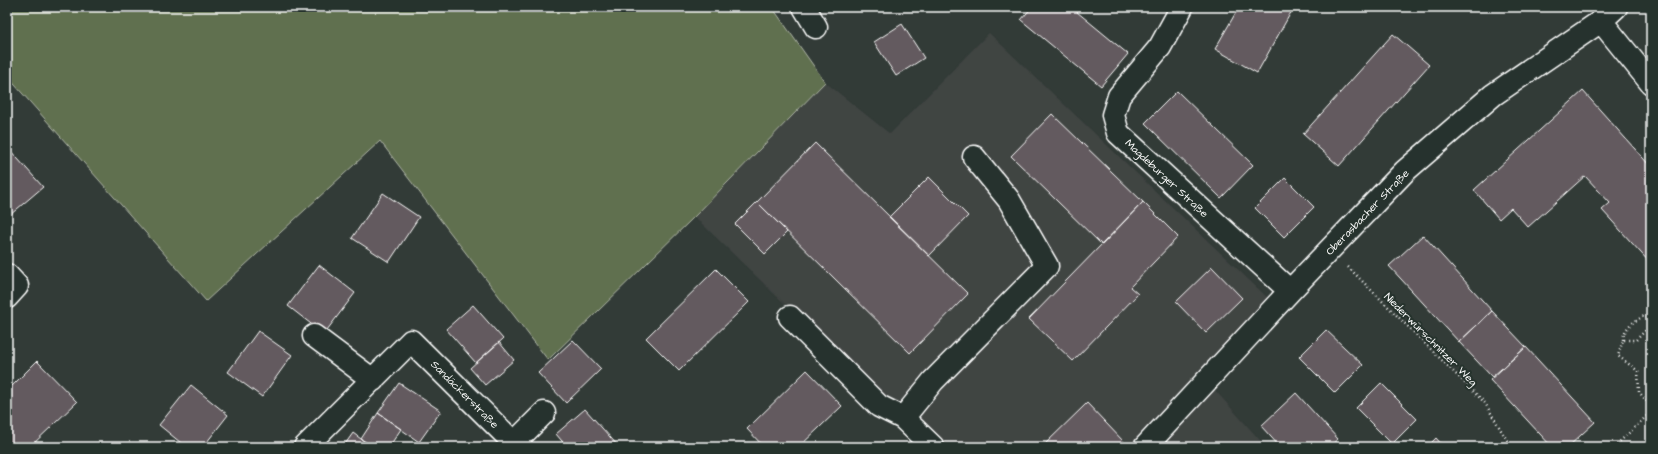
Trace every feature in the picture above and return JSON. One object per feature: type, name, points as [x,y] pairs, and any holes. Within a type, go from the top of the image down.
[{"type":"street","points":[[804,7],[816,27]]},
{"type":"street","name":"Magdeburger Straße","points":[[1182,7],[1160,47],[1118,96],[1113,115],[1118,133],[1290,290]]},
{"type":"street","points":[[1609,14],[1651,83]]},
{"type":"street","name":"Oberasbacher Straße","points":[[1146,447],[1290,290],[1331,250],[1405,171],[1493,95],[1609,14]]},
{"type":"street","points":[[903,418],[934,381],[1047,266],[1009,200],[974,157]]},
{"type":"street","points":[[7,275],[17,286],[7,297]]},
{"type":"street","points":[[790,317],[879,406],[903,418],[933,447]]},
{"type":"street","points":[[305,447],[373,380],[314,336]]},
{"type":"street","name":"Sandäckerstraße","points":[[373,380],[411,341],[516,445]]},
{"type":"street","points":[[516,445],[544,413]]},
{"type":"path","name":"Niederwürschnitzer Weg","points":[[1331,250],[1485,403],[1511,447]]},
{"type":"path","points":[[1651,319],[1644,316],[1632,323],[1624,332],[1618,356],[1638,371],[1639,392],[1651,406]]},
{"type":"path","points":[[1623,340],[1636,340],[1651,325]]},
{"type":"path","points":[[1614,447],[1651,412]]},
{"type":"shaded area","points":[[989,33],[1272,302],[1204,378],[1266,447],[933,447],[695,217],[825,82],[890,134]]},
{"type":"green space","points":[[7,7],[772,7],[825,82],[695,216],[548,360],[380,141],[206,301],[7,76]]},
{"type":"building","points":[[1032,7],[1071,7],[1128,54],[1101,86],[1021,20]]},
{"type":"building","points":[[1239,7],[1294,7],[1257,73],[1215,49]]},
{"type":"building","points":[[902,24],[924,58],[896,76],[874,42]]},
{"type":"building","points":[[1393,34],[1429,65],[1339,166],[1303,134]]},
{"type":"building","points":[[1177,91],[1253,165],[1221,198],[1145,123]]},
{"type":"building","points":[[1583,91],[1651,167],[1651,264],[1602,210],[1610,203],[1585,176],[1528,227],[1511,208],[1499,219],[1474,190]]},
{"type":"building","points":[[1052,114],[1143,202],[1102,245],[1011,156]]},
{"type":"building","points":[[815,143],[968,294],[910,353],[757,202]]},
{"type":"building","points":[[9,149],[43,187],[10,215],[7,211],[7,151]]},
{"type":"building","points":[[929,177],[968,216],[929,256],[889,217]]},
{"type":"building","points":[[1285,178],[1314,207],[1284,237],[1255,208]]},
{"type":"building","points":[[383,193],[419,217],[389,262],[352,238]]},
{"type":"building","points":[[757,202],[787,232],[765,254],[735,224]]},
{"type":"building","points":[[1143,202],[1178,237],[1130,287],[1138,294],[1073,361],[1029,319]]},
{"type":"building","points":[[1423,235],[1492,311],[1459,342],[1389,266]]},
{"type":"building","points":[[319,265],[355,293],[324,334],[288,306]]},
{"type":"building","points":[[1212,267],[1242,298],[1206,333],[1176,302]]},
{"type":"building","points":[[716,269],[749,302],[679,371],[646,338]]},
{"type":"building","points":[[473,305],[503,339],[476,363],[446,329]]},
{"type":"building","points":[[1492,311],[1526,347],[1492,377],[1459,342]]},
{"type":"building","points":[[1326,330],[1363,365],[1335,393],[1299,357]]},
{"type":"building","points":[[258,331],[292,355],[262,397],[228,372]]},
{"type":"building","points":[[573,340],[601,369],[566,403],[538,373]]},
{"type":"building","points":[[499,342],[514,360],[485,385],[470,368]]},
{"type":"building","points":[[1526,347],[1595,422],[1568,447],[1552,447],[1490,380]]},
{"type":"building","points":[[37,361],[77,402],[30,447],[7,447],[7,391]]},
{"type":"building","points":[[807,370],[842,406],[799,447],[764,447],[747,429]]},
{"type":"building","points":[[399,383],[441,411],[419,442],[378,413]]},
{"type":"building","points":[[1381,383],[1417,419],[1392,444],[1356,408]]},
{"type":"building","points":[[191,385],[228,415],[203,447],[186,447],[159,425]]},
{"type":"building","points":[[1296,393],[1338,439],[1332,444],[1334,447],[1280,447],[1261,426]]},
{"type":"building","points":[[1087,403],[1124,442],[1118,447],[1042,447]]},
{"type":"building","points":[[585,409],[619,447],[567,447],[556,434]]},
{"type":"building","points":[[378,413],[401,429],[389,447],[373,447],[361,439]]},
{"type":"building","points":[[353,433],[361,439],[373,447],[343,447]]},
{"type":"building","points":[[1436,438],[1444,447],[1427,447]]}]
